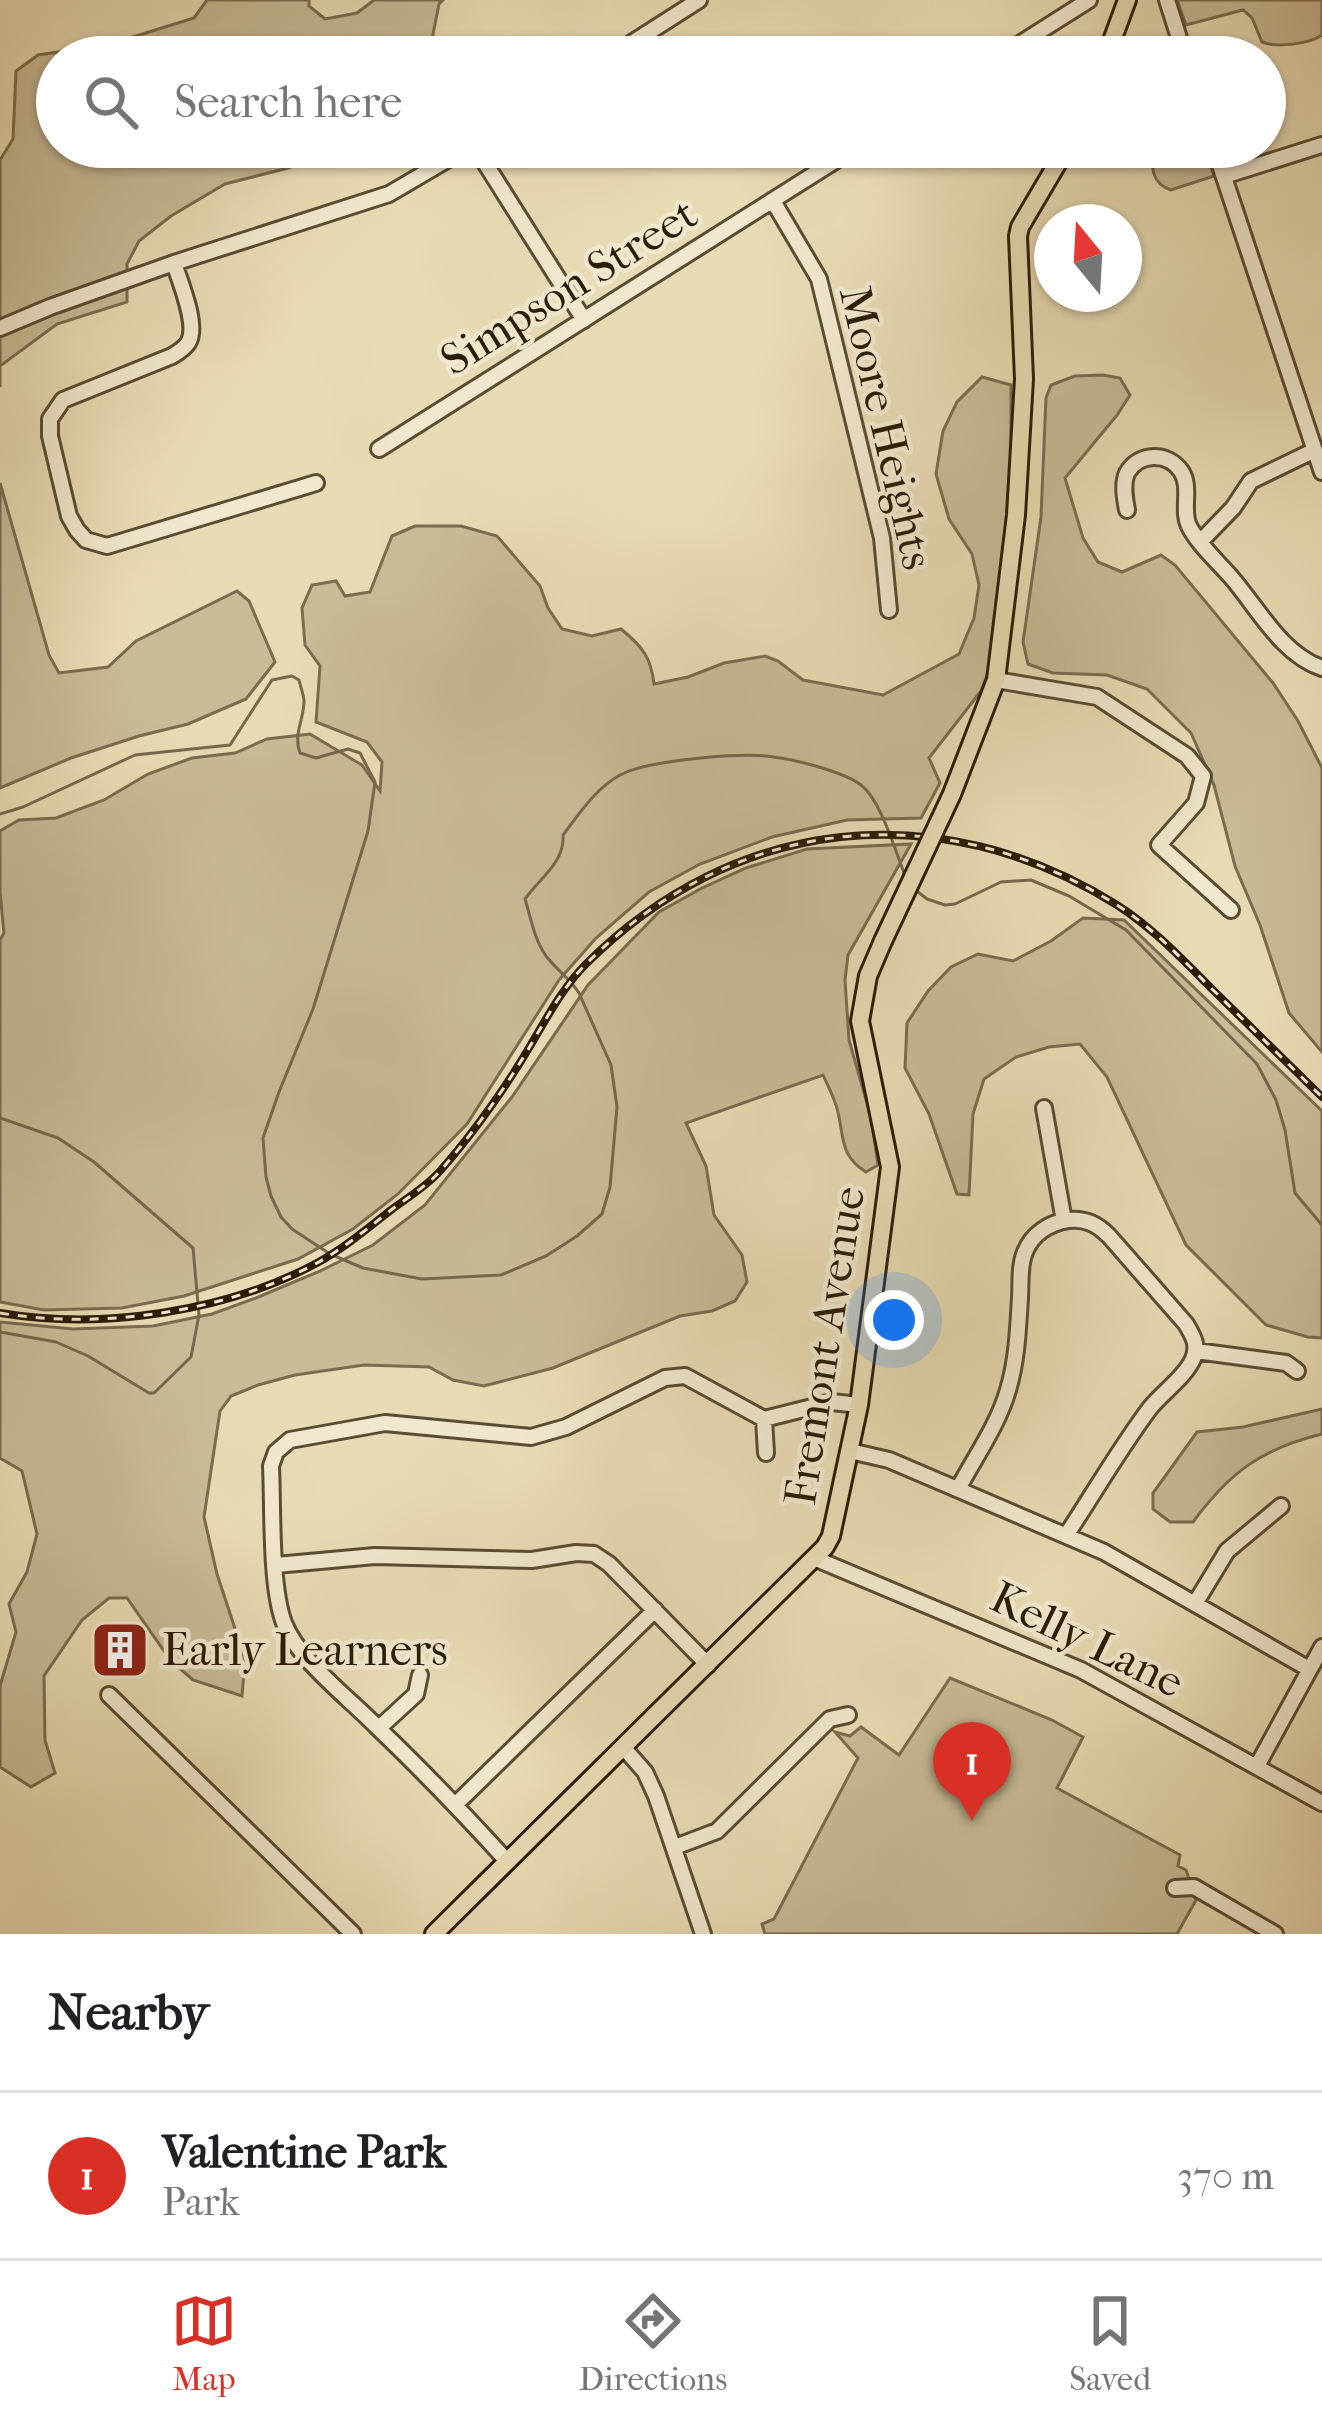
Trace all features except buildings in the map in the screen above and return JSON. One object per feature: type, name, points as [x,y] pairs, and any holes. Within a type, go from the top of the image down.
[{"type":"main road","points":[[1113,36],[1126,0]]},
{"type":"main road","name":"Fremont Avenue","points":[[434,1934],[831,1536],[859,1405],[890,1168],[860,1021],[868,976],[952,794],[996,680],[1016,515],[1024,380],[1018,236],[1055,168]]},
{"type":"street","points":[[643,36],[699,0]]},
{"type":"street","points":[[1032,36],[1089,0]]},
{"type":"street","points":[[1167,0],[1178,36]]},
{"type":"street","points":[[1286,156],[1322,145]]},
{"type":"street","points":[[0,328],[175,263],[389,194],[435,168]]},
{"type":"street","points":[[486,168],[584,320]]},
{"type":"street","name":"Simpson Street","points":[[379,449],[824,168]]},
{"type":"street","points":[[1221,168],[1322,472]]},
{"type":"street","points":[[1223,176],[1249,168]]},
{"type":"street","name":"Moore Heights","points":[[773,200],[819,279],[882,538],[889,610]]},
{"type":"street","points":[[175,263],[192,323],[186,346],[63,400],[50,418],[50,436],[76,530],[97,545],[107,546],[316,483]]},
{"type":"street","points":[[1201,541],[1251,481],[1315,450]]},
{"type":"street","points":[[1127,510],[1127,473],[1145,457],[1160,456],[1181,471],[1186,524],[1261,618],[1306,663],[1322,668]]},
{"type":"street","points":[[996,680],[1097,698],[1187,756],[1202,776],[1196,803],[1159,845],[1231,910]]},
{"type":"street","points":[[1044,1108],[1064,1221]]},
{"type":"street","points":[[958,1489],[1007,1394],[1025,1250],[1043,1229],[1064,1221],[1085,1221],[1109,1236],[1186,1324],[1196,1351],[1184,1372],[1151,1406],[1066,1534]]},
{"type":"street","points":[[1196,1351],[1286,1363],[1297,1371]]},
{"type":"street","points":[[507,1861],[308,1659],[285,1626],[276,1565],[271,1466],[276,1452],[290,1441],[385,1423],[531,1437],[566,1427],[664,1378],[685,1376],[764,1419],[832,1402],[859,1405]]},
{"type":"street","points":[[764,1419],[766,1453]]},
{"type":"street","points":[[850,1451],[889,1460],[1104,1552],[1309,1670]]},
{"type":"street","points":[[1196,1602],[1227,1551],[1281,1506]]},
{"type":"street","points":[[276,1565],[374,1556],[532,1560],[594,1554],[707,1665]]},
{"type":"street","name":"Kelly Lane","points":[[814,1558],[1062,1661],[1322,1803]]},
{"type":"street","points":[[455,1805],[655,1610]]},
{"type":"street","points":[[1257,1766],[1322,1646]]},
{"type":"street","points":[[379,1728],[416,1694],[419,1675]]},
{"type":"street","points":[[109,1695],[353,1934]]},
{"type":"street","points":[[675,1847],[717,1831],[830,1720],[848,1715]]},
{"type":"street","points":[[623,1748],[645,1772],[703,1934]]},
{"type":"street","points":[[1175,1888],[1194,1887],[1275,1934]]},
{"type":"shaded area","points":[[207,0],[309,0],[309,6],[325,19],[357,13],[374,0],[443,0],[433,36],[136,36],[194,18]]},
{"type":"shaded area","points":[[1177,0],[1322,0],[1322,35],[1310,41],[1286,44],[1286,36],[1260,36],[1243,10],[1186,25]]},
{"type":"shaded area","points":[[36,56],[36,168],[288,168],[225,184],[171,216],[139,241],[127,264],[127,302],[57,324],[0,366],[0,160],[13,139],[16,71]]},
{"type":"shaded area","points":[[1153,168],[1212,168],[1214,176],[1171,190]]},
{"type":"shaded area","points":[[1075,376],[1120,378],[1130,395],[1065,478],[1083,538],[1098,562],[1122,572],[1161,555],[1175,565],[1273,683],[1322,768],[1322,1052],[1289,1013],[1235,866],[1214,785],[1191,733],[1147,689],[1107,675],[1053,673],[1028,664],[1023,642],[1041,517],[1046,398],[1051,385]]},
{"type":"shaded area","points":[[982,377],[1011,385],[1002,599],[981,691],[929,758],[940,783],[921,818],[847,820],[772,837],[700,864],[649,892],[596,938],[559,980],[467,1124],[398,1194],[353,1229],[298,1259],[184,1296],[122,1308],[44,1310],[0,1302],[0,940],[4,933],[0,831],[19,820],[56,818],[104,800],[148,774],[192,758],[235,753],[267,739],[310,734],[362,765],[380,791],[382,762],[367,742],[316,722],[320,666],[305,645],[302,608],[312,585],[336,581],[345,596],[370,592],[392,536],[415,526],[461,526],[497,536],[540,586],[562,629],[592,636],[621,629],[644,653],[654,684],[765,656],[803,680],[883,695],[959,654],[974,618],[979,585],[972,554],[949,519],[936,474],[943,431],[957,402]]},
{"type":"shaded area","points":[[0,483],[49,655],[59,673],[108,667],[136,641],[237,591],[249,601],[275,662],[246,699],[188,724],[71,758],[0,788]]},
{"type":"shaded area","points":[[911,844],[848,955],[845,980],[849,1040],[871,1117],[878,1165],[866,1172],[847,1153],[837,1107],[823,1075],[686,1123],[706,1166],[714,1215],[742,1255],[747,1282],[735,1301],[680,1316],[553,1368],[484,1386],[453,1380],[429,1367],[364,1365],[295,1375],[231,1396],[220,1411],[204,1517],[245,1659],[242,1696],[193,1680],[171,1661],[127,1598],[109,1598],[82,1620],[44,1676],[45,1740],[55,1773],[31,1787],[0,1767],[0,1686],[16,1632],[9,1604],[27,1572],[37,1534],[22,1471],[0,1458],[0,1322],[73,1329],[153,1326],[212,1314],[373,1245],[425,1205],[512,1097],[588,985],[659,912],[746,868],[807,849]]},
{"type":"shaded area","points":[[1083,918],[1124,920],[1322,1111],[1322,1338],[1266,1325],[1186,1245],[1107,1077],[1080,1044],[1016,1057],[984,1079],[973,1114],[969,1195],[957,1194],[929,1114],[905,1068],[907,1023],[951,967],[978,954],[1013,961]]},
{"type":"shaded area","points":[[1322,1409],[1322,1434],[1281,1447],[1248,1465],[1193,1522],[1170,1522],[1153,1509],[1153,1493],[1197,1432]]},
{"type":"shaded area","points":[[950,1678],[1083,1737],[1057,1788],[1180,1855],[1178,1866],[1186,1870],[1196,1900],[1177,1934],[765,1934],[762,1924],[774,1919],[858,1758],[835,1732],[850,1736],[861,1727],[899,1755]]},
{"type":"waterway","points":[[0,814],[135,755],[230,745],[272,680],[292,676],[299,680],[304,701],[300,753],[316,758],[348,749],[360,753],[375,782],[368,831],[313,1009],[263,1138],[266,1177],[281,1217],[330,1254],[363,1268],[422,1279],[501,1275],[546,1256],[602,1214],[610,1187],[617,1107],[611,1065],[579,993],[542,949],[525,899],[556,862],[563,835],[603,787],[633,770],[696,758],[760,756],[820,767],[853,780],[868,792],[905,875]]},
{"type":"waterway","points":[[913,888],[945,905],[1001,882],[1031,880],[1126,930],[1257,1064],[1285,1130],[1295,1193],[1322,1225]]},
{"type":"waterway","points":[[0,1118],[58,1138],[94,1162],[193,1248],[199,1315],[191,1357],[154,1393],[56,1342],[0,1332]]},
{"type":"railway","points":[[0,1313],[80,1319],[163,1313],[243,1294],[317,1263],[440,1171],[499,1094],[576,975],[644,914],[707,876],[773,851],[841,837],[910,836],[980,846],[1049,870],[1117,905],[1167,944],[1322,1097]]},
{"type":"place","name":"Early Learners","points":[[120,1650]]},
{"type":"place","name":"Valentine Park","points":[[972,1821]]}]
